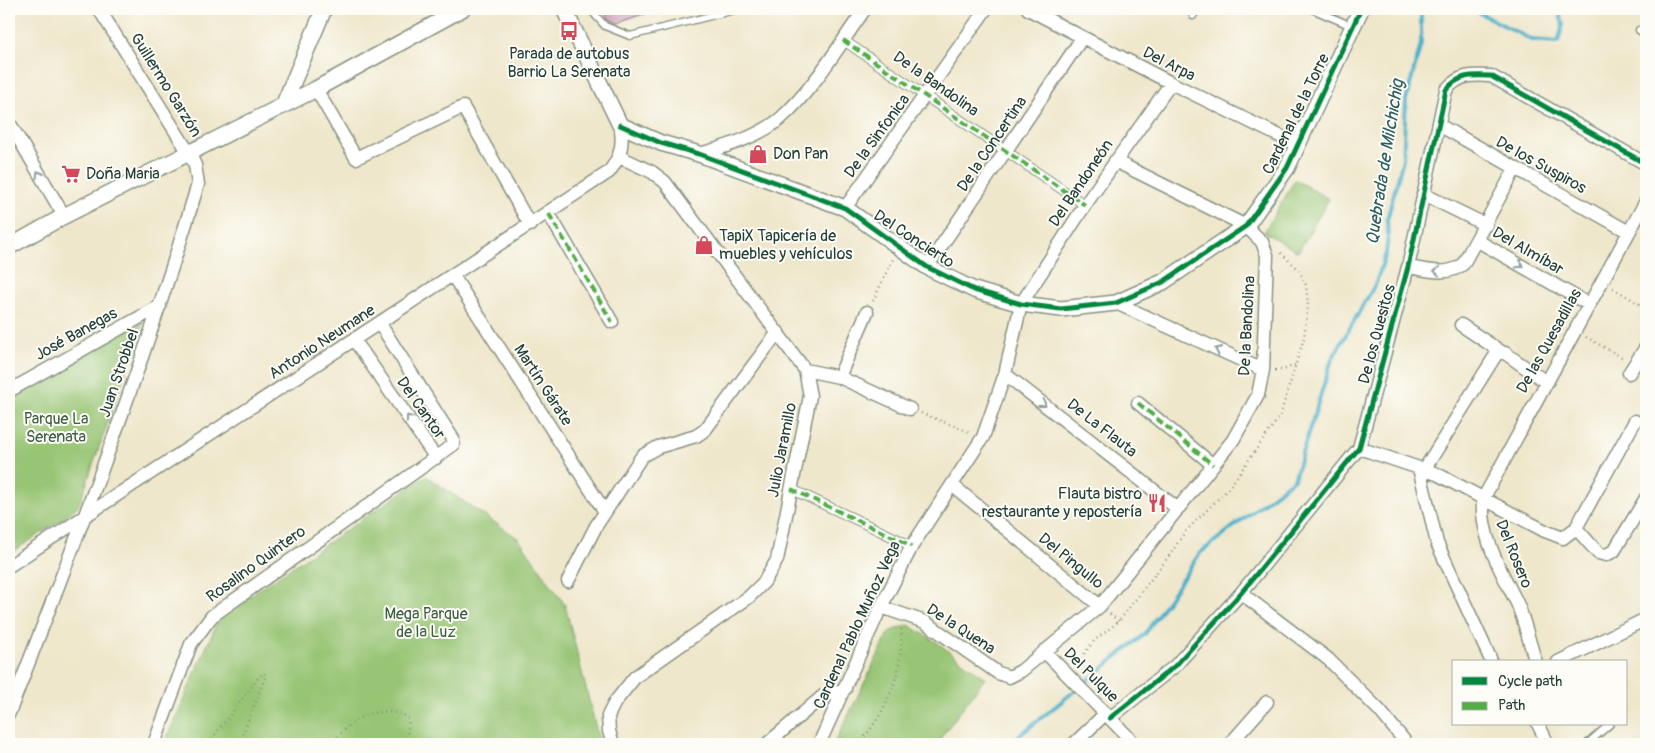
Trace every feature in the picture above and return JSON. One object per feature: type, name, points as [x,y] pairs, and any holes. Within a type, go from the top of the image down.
[{"type":"street","name":"Guillermo Garzón","points":[[99,9],[189,153]]},
{"type":"street","points":[[283,106],[324,9]]},
{"type":"street","points":[[9,248],[64,216],[316,89],[462,9]]},
{"type":"street","points":[[564,9],[620,124],[623,139],[620,157]]},
{"type":"street","points":[[699,154],[725,147],[778,120],[799,100],[865,9]]},
{"type":"street","name":"De la Sinfonica","points":[[845,208],[986,9]]},
{"type":"street","name":"Del Arpa","points":[[1028,9],[1171,83],[1298,145]]},
{"type":"street","name":"Cardenal de la Torre","points":[[1246,226],[1287,168],[1361,9]]},
{"type":"street","name":"De la Concertina","points":[[927,267],[1006,153],[1082,38]]},
{"type":"street","name":"De la Bandolina","points":[[843,40],[1006,153],[1085,205]]},
{"type":"street","name":"De los Quesitos","points":[[1074,744],[1175,666],[1241,593],[1359,448],[1408,267],[1446,90],[1452,83],[1467,75],[1491,76],[1646,164]]},
{"type":"street","name":"Del Bandoneón","points":[[1021,304],[1085,205],[1171,83]]},
{"type":"street","points":[[316,89],[356,158],[463,107],[530,225]]},
{"type":"street","points":[[9,122],[64,216]]},
{"type":"street","name":"Del Concierto","points":[[620,124],[661,143],[699,154],[845,208],[898,248],[927,267],[974,290],[1021,304],[1061,309],[1116,303],[1163,282],[1246,226]]},
{"type":"street","name":"De los Suspiros","points":[[1439,125],[1628,232]]},
{"type":"street","name":"Juan Strobbel","points":[[9,713],[86,515],[160,306],[198,184],[195,165],[189,153]]},
{"type":"street","name":"Antonio Neumane","points":[[9,566],[549,214],[609,172],[620,157]]},
{"type":"street","name":"Julio Jaramillo","points":[[613,744],[609,731],[608,716],[615,702],[635,677],[749,598],[764,582],[777,560],[810,396],[805,370],[665,182],[652,172],[620,157]]},
{"type":"street","name":"De la Bandolina","points":[[1021,671],[1100,606],[1178,509],[1233,440],[1258,395],[1263,370],[1267,255],[1262,242],[1246,226],[1115,161]]},
{"type":"street","points":[[1408,267],[1444,272],[1455,270],[1464,264],[1515,169]]},
{"type":"street","points":[[1423,194],[1486,225]]},
{"type":"street","name":"De las Quesadillas","points":[[1483,499],[1601,280],[1646,201]]},
{"type":"street","points":[[549,214],[612,322]]},
{"type":"street","name":"Del Almíbar","points":[[1478,241],[1588,304]]},
{"type":"street","name":"Martín Gárate","points":[[453,276],[605,512]]},
{"type":"street","points":[[1116,303],[1263,370]]},
{"type":"street","name":"Cardenal Pablo Muñoz Vega","points":[[820,744],[881,607],[912,546],[983,437],[1005,374],[1021,304]]},
{"type":"street","name":"José Banegas","points":[[9,391],[160,306]]},
{"type":"street","points":[[840,377],[868,312]]},
{"type":"street","name":"Del Cantor","points":[[355,341],[436,458],[450,448],[453,439],[380,324]]},
{"type":"street","points":[[1461,325],[1546,382]]},
{"type":"street","points":[[568,581],[596,526],[642,456],[658,447],[696,436],[705,430],[778,332]]},
{"type":"street","points":[[1632,369],[1646,347]]},
{"type":"street","points":[[1490,658],[1437,543],[1422,469],[1497,353],[1500,352]]},
{"type":"street","points":[[805,370],[840,377],[910,409]]},
{"type":"street","name":"De La Flauta","points":[[1005,374],[1178,509]]},
{"type":"street","points":[[1138,403],[1213,465]]},
{"type":"street","points":[[1359,448],[1422,469],[1563,538],[1576,528],[1635,421]]},
{"type":"street","name":"Rosalino Quintero","points":[[154,744],[191,644],[212,616],[436,458]]},
{"type":"street","name":"Del Pingullo","points":[[952,485],[1100,606]]},
{"type":"street","points":[[791,489],[912,546]]},
{"type":"street","points":[[1576,528],[1598,553],[1606,556],[1614,551],[1646,498]]},
{"type":"street","name":"Del Rosero","points":[[1483,499],[1482,516],[1484,530],[1504,580],[1518,604],[1535,660]]},
{"type":"street","points":[[1241,593],[1328,659],[1380,711],[1406,744]]},
{"type":"street","name":"De la Quena","points":[[881,607],[924,622],[998,673],[1009,677],[1021,671]]},
{"type":"street","points":[[1562,660],[1646,619]]},
{"type":"street","name":"Del Pulque","points":[[1044,651],[1135,744]]},
{"type":"street","points":[[767,744],[823,696],[845,689]]},
{"type":"street","points":[[1230,744],[1267,702]]},
{"type":"street","points":[[1539,726],[1548,744]]},
{"type":"lane","points":[[590,9],[605,26],[630,36],[739,9]]},
{"type":"lane","points":[[1193,16],[1198,9]]},
{"type":"lane","points":[[1312,9],[1353,26]]},
{"type":"lane","points":[[1639,30],[1646,35]]},
{"type":"lane","points":[[1588,744],[1608,726]]},
{"type":"path","points":[[868,312],[898,248]]},
{"type":"path","points":[[1601,280],[1646,308]]},
{"type":"path","points":[[1574,330],[1632,369]]},
{"type":"path","points":[[1263,370],[1283,370],[1295,365]]},
{"type":"path","points":[[910,409],[983,437]]},
{"type":"path","points":[[858,744],[883,710],[895,678],[903,646],[901,628],[905,614]]},
{"type":"path","points":[[211,744],[214,736],[262,673],[266,675],[239,744]]},
{"type":"path","points":[[330,744],[358,717],[378,711],[403,714],[409,718],[406,744]]},
{"type":"green space","points":[[1295,180],[1329,199],[1298,252],[1264,232]]},
{"type":"green space","name":"Parque La Serenata","points":[[143,321],[79,505],[63,519],[9,554],[9,400]]},
{"type":"green space","name":"Mega Parque de la Luz","points":[[426,476],[519,539],[565,605],[600,744],[164,744],[220,616]]},
{"type":"green space","points":[[909,625],[939,644],[985,678],[936,744],[834,744],[890,631]]},
{"type":"building","points":[[603,9],[655,9],[656,11],[614,24],[606,20]]},
{"type":"waterway","name":"Quebrada de Milchichig","points":[[1009,744],[1145,634],[1200,553],[1294,479],[1332,359],[1376,283],[1386,253],[1388,237],[1387,220],[1403,159],[1406,100],[1421,44],[1421,9]]},
{"type":"waterway","name":"Quebrada de Milchichig","points":[[1472,9],[1532,40],[1558,42],[1563,24],[1558,9]]},
{"type":"marked path","points":[[843,40],[1085,205]]},
{"type":"marked path","points":[[549,214],[612,322]]},
{"type":"marked path","points":[[1138,403],[1213,465]]},
{"type":"marked path","points":[[791,489],[912,546]]},
{"type":"cycle path","points":[[620,125],[661,143],[699,154],[845,208],[927,267],[974,290],[1021,304],[1061,309],[1116,303],[1163,282],[1246,226],[1287,168],[1361,9]]},
{"type":"cycle path","points":[[1110,718],[1175,666],[1241,593],[1359,448],[1408,267],[1446,90],[1461,78],[1491,76],[1646,164]]},
{"type":"place","name":"Parada de autobus Barrio La Serenata","points":[[569,31]]},
{"type":"place","name":"Don Pan","points":[[758,154]]},
{"type":"place","name":"Doña Maria","points":[[71,174]]},
{"type":"place","name":"TapiX Tapicería de muebles y vehículos","points":[[704,245]]},
{"type":"place","name":"Flauta bistro restaurante y repostería","points":[[1157,503]]}]
